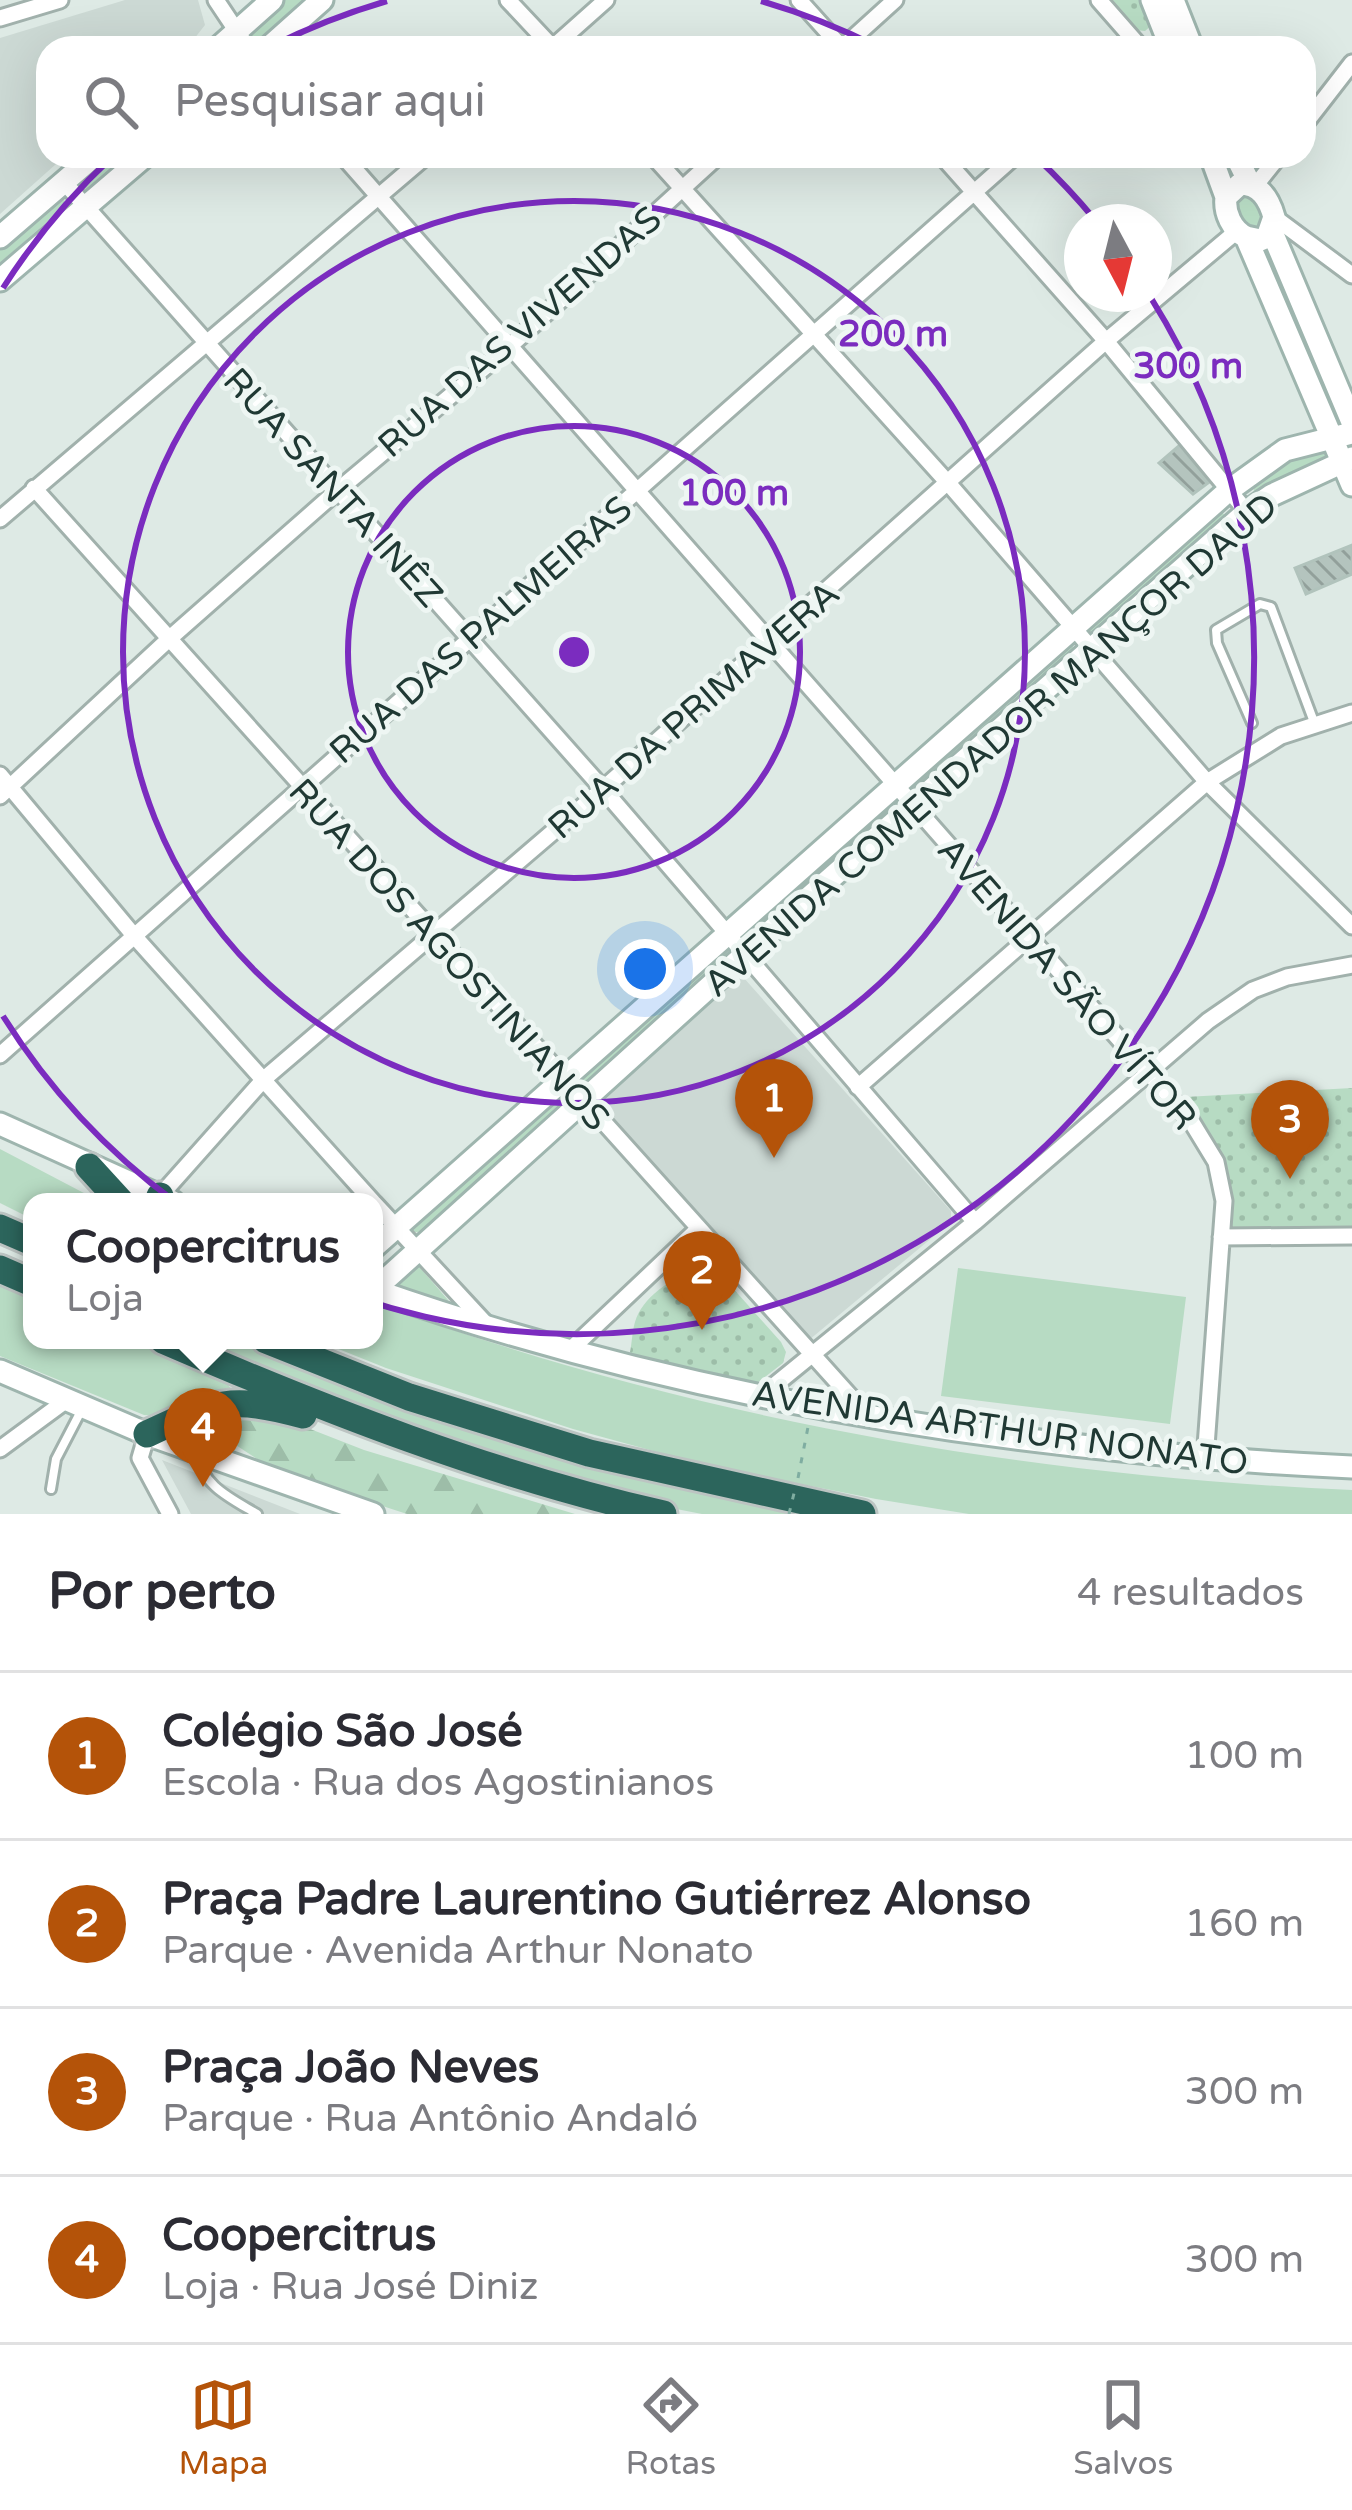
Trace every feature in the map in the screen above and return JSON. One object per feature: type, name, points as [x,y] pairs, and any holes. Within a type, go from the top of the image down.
[{"type":"highway","points":[[89,1167],[113,1193]]},
{"type":"highway","points":[[184,1349],[418,1442],[663,1514]]},
{"type":"highway","points":[[289,1349],[409,1396],[589,1453],[862,1514]]},
{"type":"highway","points":[[147,1434],[238,1401],[418,1442]]},
{"type":"street","points":[[0,18],[60,0]]},
{"type":"street","points":[[216,0],[231,36]]},
{"type":"street","points":[[240,36],[272,0]]},
{"type":"street","points":[[282,36],[322,0]]},
{"type":"street","points":[[508,0],[541,36]]},
{"type":"street","points":[[566,36],[606,0]]},
{"type":"street","points":[[799,0],[831,36]]},
{"type":"street","points":[[855,36],[895,0]]},
{"type":"street","points":[[1099,0],[1130,36]]},
{"type":"street","points":[[1152,0],[1172,24]]},
{"type":"street","points":[[1316,109],[1352,63]]},
{"type":"street","points":[[0,237],[80,168]]},
{"type":"street","points":[[0,280],[131,168]]},
{"type":"street","name":"AVENIDA SÃO VÍTOR","points":[[354,168],[1191,1121],[1216,1162],[1224,1201],[1204,1460]]},
{"type":"street","points":[[0,519],[412,168]]},
{"type":"street","points":[[664,168],[949,484],[1207,782],[1352,926]]},
{"type":"street","name":"RUA DAS VIVENDAS","points":[[4,786],[337,490],[510,346],[704,168]]},
{"type":"street","points":[[953,168],[1106,341],[1247,512]]},
{"type":"street","name":"RUA DAS PALMEIRAS","points":[[0,1055],[1001,168]]},
{"type":"street","points":[[1215,168],[1228,216],[1345,448],[1352,485]]},
{"type":"street","points":[[1243,168],[1268,201],[1352,422]]},
{"type":"street","points":[[1226,197],[1235,185],[1253,185],[1268,168]]},
{"type":"street","name":"RUA SANTA INÊZ","points":[[64,182],[603,789],[975,1222]]},
{"type":"street","points":[[1241,234],[1260,240],[1273,224]]},
{"type":"street","points":[[1273,224],[1352,274]]},
{"type":"street","name":"RUA DA PRIMAVERA","points":[[170,1193],[264,1079],[603,789],[1106,341],[1241,234]]},
{"type":"street","name":"AVENIDA COMENDADOR MANÇOR DAUD","points":[[383,1238],[1228,491],[1285,451],[1345,448]]},
{"type":"street","name":"AVENIDA COMENDADOR MANÇOR DAUD","points":[[383,1282],[1247,512],[1345,448]]},
{"type":"street","name":"RUA DOS AGOSTINIANOS","points":[[34,488],[868,1417]]},
{"type":"street","points":[[858,1087],[1207,782],[1251,752],[1314,722],[1352,713]]},
{"type":"street","points":[[4,786],[365,1193]]},
{"type":"street","points":[[760,1397],[975,1222],[1208,1021],[1253,990],[1286,977],[1352,965]]},
{"type":"street","points":[[0,1124],[148,1193]]},
{"type":"street","points":[[383,1213],[493,1332]]},
{"type":"street","points":[[569,1351],[697,1230]]},
{"type":"street","points":[[1221,1237],[1352,1235]]},
{"type":"street","name":"AVENIDA ARTHUR NONATO","points":[[383,1293],[493,1332],[812,1407],[1204,1460],[1352,1467]]},
{"type":"street","points":[[0,1371],[147,1434],[373,1514]]},
{"type":"street","points":[[0,1449],[76,1401]]},
{"type":"street","points":[[147,1434],[140,1457],[170,1514]]},
{"type":"lane","points":[[1252,723],[1217,644],[1216,630],[1260,604],[1271,607],[1314,722]]},
{"type":"lane","points":[[51,1489],[76,1401]]},
{"type":"lane","points":[[198,1452],[199,1465],[217,1490],[257,1514]]},
{"type":"path","points":[[789,1514],[812,1407]]},
{"type":"shaded area","points":[[125,0],[198,0],[205,25],[196,36],[36,36],[36,168],[52,168],[0,214],[0,38]]},
{"type":"shaded area","points":[[743,977],[951,1211],[951,1222],[809,1340],[598,1104],[600,1090],[734,978]]},
{"type":"shaded area","points":[[162,1460],[300,1514],[191,1514]]},
{"type":"green space","points":[[282,0],[309,0],[267,36],[251,36],[248,30]]},
{"type":"green space","points":[[1109,0],[1144,0],[1153,24],[1145,31],[1135,30]]},
{"type":"green space","points":[[96,168],[120,168],[91,194],[79,183]]},
{"type":"green space","points":[[1250,191],[1268,218],[1261,232],[1242,228],[1232,202]]},
{"type":"green space","points":[[64,195],[65,206],[0,263],[0,244]]},
{"type":"green space","points":[[1327,447],[1331,458],[1292,473],[1263,492],[1254,492],[1252,479],[1287,459]]},
{"type":"green space","points":[[1221,511],[1229,520],[1094,640],[1086,634],[1087,627]]},
{"type":"green space","points":[[1070,644],[1078,651],[923,788],[919,786],[919,776]]},
{"type":"green space","points":[[891,798],[902,803],[743,942],[741,929]]},
{"type":"green space","points":[[720,949],[733,956],[587,1084],[578,1084],[575,1079]]},
{"type":"green space","points":[[1352,1088],[1352,1229],[1228,1230],[1229,1192],[1222,1159],[1185,1097]]},
{"type":"green space","points":[[551,1096],[559,1098],[562,1110],[423,1231],[412,1233],[409,1228]]},
{"type":"green space","points":[[0,1149],[84,1193],[23,1193],[23,1214],[0,1203]]},
{"type":"green space","points":[[416,1263],[450,1304],[399,1289],[396,1282]]},
{"type":"green space","points":[[713,1266],[786,1352],[783,1363],[752,1387],[636,1361],[630,1352],[635,1322],[647,1301],[678,1278]]},
{"type":"green space","points":[[958,1268],[1186,1297],[1170,1424],[941,1396]]},
{"type":"green space","points":[[0,1283],[23,1293],[23,1349],[151,1349],[225,1380],[231,1389],[157,1416],[144,1415],[0,1356]]},
{"type":"green space","points":[[383,1305],[491,1343],[733,1408],[979,1455],[1228,1483],[1352,1490],[1352,1514],[969,1514],[701,1464],[573,1429],[338,1349],[383,1349]]},
{"type":"green space","points":[[205,1349],[256,1349],[595,1467],[812,1514],[702,1514],[509,1463]]},
{"type":"green space","points":[[227,1410],[282,1418],[364,1450],[575,1514],[407,1514],[257,1459],[225,1438],[220,1423]]},
{"type":"building","points":[[1180,445],[1208,483],[1193,494],[1159,463]]},
{"type":"building","points":[[1352,545],[1352,574],[1306,594],[1295,568]]},
{"type":"place","name":"Colégio São José","points":[[774,1158]]},
{"type":"place","name":"Praça João Neves","points":[[1290,1179]]},
{"type":"place","name":"Praça Padre Laurentino Gutiérrez Alonso","points":[[702,1330]]},
{"type":"place","name":"Coopercitrus","points":[[203,1487]]}]
